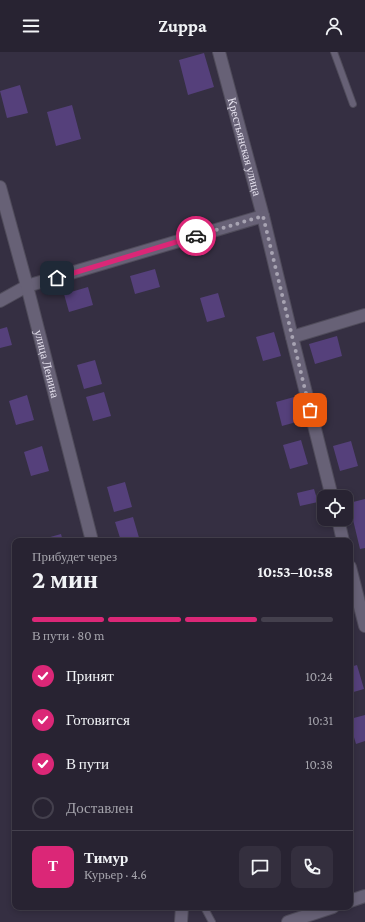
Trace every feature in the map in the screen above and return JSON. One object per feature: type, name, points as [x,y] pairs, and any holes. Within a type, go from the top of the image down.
[{"type":"street","name":"Крестьянская улица","points":[[219,52],[263,216],[330,490]]},
{"type":"street","name":"улица Ленина","points":[[0,187],[27,286],[91,538]]},
{"type":"street","points":[[0,301],[27,286],[263,216]]},
{"type":"street","points":[[292,337],[365,315]]},
{"type":"street","points":[[340,526],[343,538]]},
{"type":"street","points":[[353,579],[365,626]]},
{"type":"street","points":[[353,900],[365,896]]},
{"type":"street","points":[[181,922],[182,910]]},
{"type":"street","points":[[288,922],[324,910]]},
{"type":"lane","points":[[334,52],[353,104]]},
{"type":"lane","points":[[206,910],[212,922]]},
{"type":"building","points":[[204,53],[214,87],[188,95],[179,60]]},
{"type":"building","points":[[20,85],[28,113],[7,118],[0,91]]},
{"type":"building","points":[[72,105],[81,139],[56,146],[47,112]]},
{"type":"building","points":[[155,269],[160,287],[135,294],[130,276]]},
{"type":"building","points":[[88,287],[93,305],[69,312],[64,294]]},
{"type":"building","points":[[218,293],[225,317],[207,322],[200,298]]},
{"type":"building","points":[[7,327],[12,345],[0,348],[0,329]]},
{"type":"building","points":[[274,332],[281,356],[263,361],[256,337]]},
{"type":"building","points":[[337,336],[342,356],[315,364],[309,344]]},
{"type":"building","points":[[95,360],[102,384],[84,389],[77,365]]},
{"type":"building","points":[[104,392],[111,416],[93,421],[86,397]]},
{"type":"building","points":[[27,395],[34,420],[16,425],[9,401]]},
{"type":"building","points":[[294,397],[300,421],[282,426],[276,402]]},
{"type":"building","points":[[301,440],[308,464],[290,469],[283,445]]},
{"type":"building","points":[[351,441],[358,466],[340,471],[333,446]]},
{"type":"building","points":[[42,446],[49,471],[31,476],[24,452]]},
{"type":"building","points":[[125,482],[132,507],[114,512],[107,487]]},
{"type":"building","points":[[314,489],[317,502],[300,506],[297,493]]},
{"type":"building","points":[[365,499],[365,548],[360,549],[353,520],[353,502]]},
{"type":"building","points":[[133,517],[139,538],[120,538],[115,522]]},
{"type":"building","points":[[61,534],[62,538],[47,538]]},
{"type":"building","points":[[357,665],[364,689],[353,692],[353,666]]},
{"type":"building","points":[[365,715],[365,741],[356,744],[353,734],[353,718]]},
{"type":"way so far","points":[[196,236],[263,216],[310,410]]},
{"type":"route","points":[[57,278],[196,236]]}]
